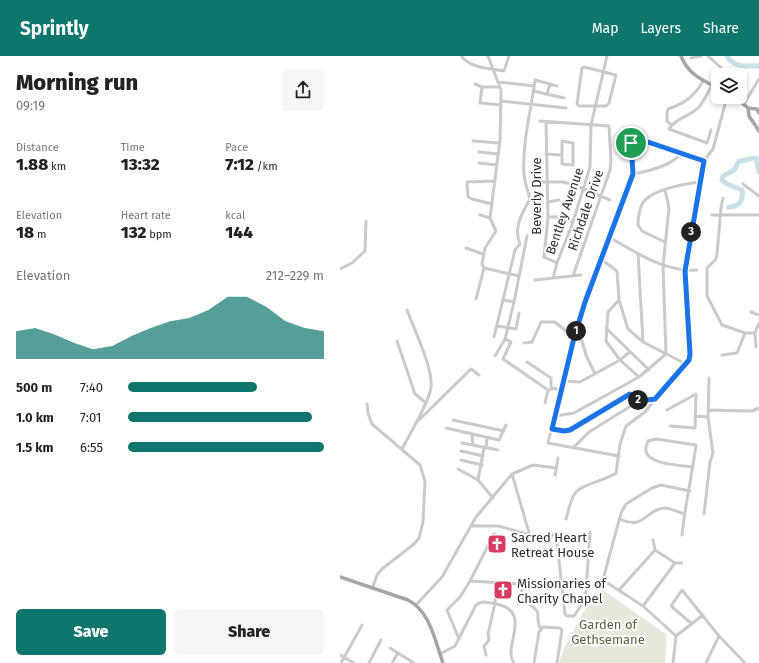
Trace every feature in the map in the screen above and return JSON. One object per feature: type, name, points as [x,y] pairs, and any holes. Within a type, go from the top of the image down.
[{"type":"main road","points":[[681,56],[689,71],[711,85]]},
{"type":"main road","points":[[744,104],[748,108],[759,112]]},
{"type":"main road","points":[[748,108],[749,116],[759,131]]},
{"type":"main road","points":[[340,577],[408,600],[416,605],[424,613],[443,663]]},
{"type":"street","points":[[476,299],[484,268],[482,264],[483,254],[496,231],[490,218],[497,165],[501,103],[500,87],[488,56]]},
{"type":"street","points":[[462,57],[470,64],[484,69],[493,68],[504,71],[508,56]]},
{"type":"street","name":"Bentley Avenue","points":[[553,278],[556,263],[573,222],[582,188],[590,168],[591,125],[607,56]]},
{"type":"street","points":[[691,58],[702,56]]},
{"type":"street","points":[[708,56],[718,68]]},
{"type":"street","points":[[584,67],[603,71],[616,75],[609,103],[606,106],[579,106],[577,104],[582,68],[584,67]]},
{"type":"street","points":[[747,99],[759,79]]},
{"type":"street","points":[[494,336],[515,250],[520,244],[518,240],[518,222],[530,198],[524,176],[524,162],[530,104],[535,80],[557,86]]},
{"type":"street","points":[[671,125],[667,121],[666,113],[668,109],[685,103],[693,97],[703,81]]},
{"type":"street","points":[[498,82],[534,86]]},
{"type":"street","points":[[475,84],[482,87],[500,87]]},
{"type":"street","points":[[547,94],[550,84]]},
{"type":"street","points":[[482,87],[480,103],[530,104],[566,108]]},
{"type":"street","points":[[533,91],[564,98]]},
{"type":"street","points":[[671,125],[690,115],[699,107],[711,92]]},
{"type":"street","points":[[566,519],[574,494],[580,489],[610,477],[616,473],[620,444],[626,426],[645,412],[686,364],[690,354],[685,271],[699,182],[704,161],[713,149],[725,104]]},
{"type":"street","points":[[540,121],[591,125]]},
{"type":"street","name":"Beverly Drive","points":[[546,122],[548,217],[544,257],[556,263]]},
{"type":"street","name":"Richdale Drive","points":[[573,276],[601,196],[611,160],[609,126],[591,125]]},
{"type":"street","points":[[671,125],[669,129],[707,143],[711,130]]},
{"type":"street","points":[[619,456],[548,443],[574,336],[585,302],[633,174],[631,143],[635,140],[645,141],[704,161]]},
{"type":"street","points":[[473,141],[499,144]]},
{"type":"street","points":[[562,141],[573,142],[573,166],[564,165],[562,155],[562,141]]},
{"type":"street","points":[[479,152],[498,154]]},
{"type":"street","points":[[633,174],[650,171],[678,158],[682,153]]},
{"type":"street","points":[[546,154],[562,155]]},
{"type":"street","points":[[478,163],[497,165]]},
{"type":"street","points":[[492,204],[472,200],[468,197],[466,182],[495,181]]},
{"type":"street","points":[[540,182],[563,182],[610,200]]},
{"type":"street","points":[[665,242],[642,231],[638,225],[645,200],[665,190],[684,184],[699,182]]},
{"type":"street","points":[[743,184],[759,196]]},
{"type":"street","points":[[555,416],[574,413],[639,377],[666,354],[663,266],[669,208],[665,190]]},
{"type":"street","points":[[723,198],[716,259],[707,268],[707,296],[720,324],[745,333],[755,333]]},
{"type":"street","points":[[548,202],[559,200]]},
{"type":"street","points":[[480,215],[490,218]]},
{"type":"street","points":[[712,215],[759,215]]},
{"type":"street","points":[[548,217],[561,217],[573,222]]},
{"type":"street","points":[[340,269],[352,263],[365,251],[366,221]]},
{"type":"street","points":[[495,356],[508,328],[527,236]]},
{"type":"street","points":[[609,237],[638,254],[663,266],[685,271],[697,270]]},
{"type":"street","points":[[466,248],[483,254]]},
{"type":"street","points":[[638,254],[643,342]]},
{"type":"street","points":[[602,260],[617,271],[619,276],[620,300],[628,329],[643,342],[686,364]]},
{"type":"street","points":[[484,268],[519,276]]},
{"type":"street","points":[[535,280],[581,275]]},
{"type":"street","points":[[504,300],[514,302]]},
{"type":"street","points":[[620,300],[608,312],[606,341],[620,360],[639,377]]},
{"type":"street","points":[[402,449],[425,402],[430,388],[431,376],[407,310]]},
{"type":"street","points":[[751,312],[759,315]]},
{"type":"street","points":[[497,326],[517,328],[520,313]]},
{"type":"street","points":[[524,343],[532,342],[541,322],[554,322],[568,333],[582,341],[586,355],[595,374]]},
{"type":"street","points":[[756,347],[755,333],[759,324]]},
{"type":"street","points":[[606,328],[649,370]]},
{"type":"street","points":[[722,355],[737,353],[745,333]]},
{"type":"street","points":[[504,339],[511,342],[503,358],[550,390],[561,391]]},
{"type":"street","points":[[397,341],[415,394],[425,402]]},
{"type":"street","points":[[564,381],[580,382],[620,360],[630,352]]},
{"type":"street","points":[[527,362],[551,378],[550,390],[544,403]]},
{"type":"street","points":[[413,426],[471,369],[478,375]]},
{"type":"street","points":[[704,514],[710,462],[713,453],[708,417],[709,378]]},
{"type":"street","points":[[552,429],[564,431],[570,430],[630,394],[639,401]]},
{"type":"street","points":[[667,410],[696,394],[695,428],[670,426]]},
{"type":"street","points":[[573,448],[578,441],[589,432],[639,401],[655,399]]},
{"type":"street","points":[[367,404],[368,413],[372,424],[420,465],[425,481],[421,530],[414,544],[382,569],[377,576],[372,589]]},
{"type":"street","points":[[708,410],[752,411],[759,408]]},
{"type":"street","points":[[696,416],[708,417]]},
{"type":"street","points":[[453,420],[504,431]]},
{"type":"street","points":[[446,428],[500,440],[506,425]]},
{"type":"street","points":[[472,435],[473,445]]},
{"type":"street","points":[[478,480],[487,438]]},
{"type":"street","points":[[682,535],[684,514],[690,491],[696,445],[656,439],[648,441],[646,451],[649,457],[654,461],[693,467]]},
{"type":"street","points":[[462,443],[498,450]]},
{"type":"street","points":[[461,451],[483,456]]},
{"type":"street","points":[[555,475],[558,458]]},
{"type":"street","points":[[461,460],[482,465]]},
{"type":"street","points":[[416,605],[442,577],[476,518],[494,498],[512,474],[533,465],[556,468]]},
{"type":"street","points":[[458,469],[478,480],[494,498]]},
{"type":"street","points":[[512,474],[530,536]]},
{"type":"street","points":[[676,636],[643,606],[604,580],[620,519],[626,504],[652,488],[661,485],[690,491]]},
{"type":"street","points":[[620,519],[633,524],[666,508],[684,514]]},
{"type":"street","points":[[472,526],[499,526],[540,538],[553,534],[556,535],[565,614],[567,616],[574,616],[582,604],[586,592],[590,532]]},
{"type":"street","points":[[459,639],[447,610],[460,597],[470,581],[494,534]]},
{"type":"street","points":[[653,540],[655,550],[675,563],[682,563]]},
{"type":"street","points":[[619,590],[655,550]]},
{"type":"street","points":[[643,606],[675,563]]},
{"type":"street","points":[[470,581],[520,584],[524,601],[535,607],[539,613],[539,625],[541,628],[534,663]]},
{"type":"street","points":[[486,655],[484,646],[489,641],[488,634],[495,603],[497,582]]},
{"type":"street","points":[[692,624],[671,606],[682,590],[719,636],[745,663]]},
{"type":"street","points":[[440,654],[455,646],[477,604],[481,602],[495,603],[507,608],[515,622],[511,657],[514,663]]},
{"type":"street","points":[[678,663],[673,662],[676,636],[703,615]]},
{"type":"street","points":[[341,663],[362,625]]},
{"type":"street","points":[[541,628],[560,628],[562,630],[557,663]]},
{"type":"street","points":[[706,663],[719,636]]},
{"type":"street","points":[[369,663],[381,640]]},
{"type":"street","points":[[390,648],[414,663]]},
{"type":"street","points":[[392,663],[398,653]]},
{"type":"street","points":[[340,655],[354,663]]},
{"type":"green space","name":"Garden of Gethsemane","points":[[603,590],[667,635],[665,663],[559,663],[565,646],[590,600]]},
{"type":"waterway","points":[[727,56],[733,63],[741,66],[759,66]]},
{"type":"waterway","points":[[729,207],[736,206],[740,202],[742,190],[727,184],[722,180],[723,176],[734,170],[739,161],[754,158],[756,158],[759,172]]},
{"type":"place","name":"Sacred Heart Retreat House","points":[[497,544]]},
{"type":"place","name":"Missionaries of Charity Chapel","points":[[503,590]]},
{"type":"route","points":[[632,140],[645,141],[704,161],[699,182],[685,271],[690,354],[689,360],[655,399],[639,401],[632,394],[630,394],[594,417],[570,430],[564,431],[552,429],[574,338],[585,302],[633,174],[631,143],[632,140]]}]
